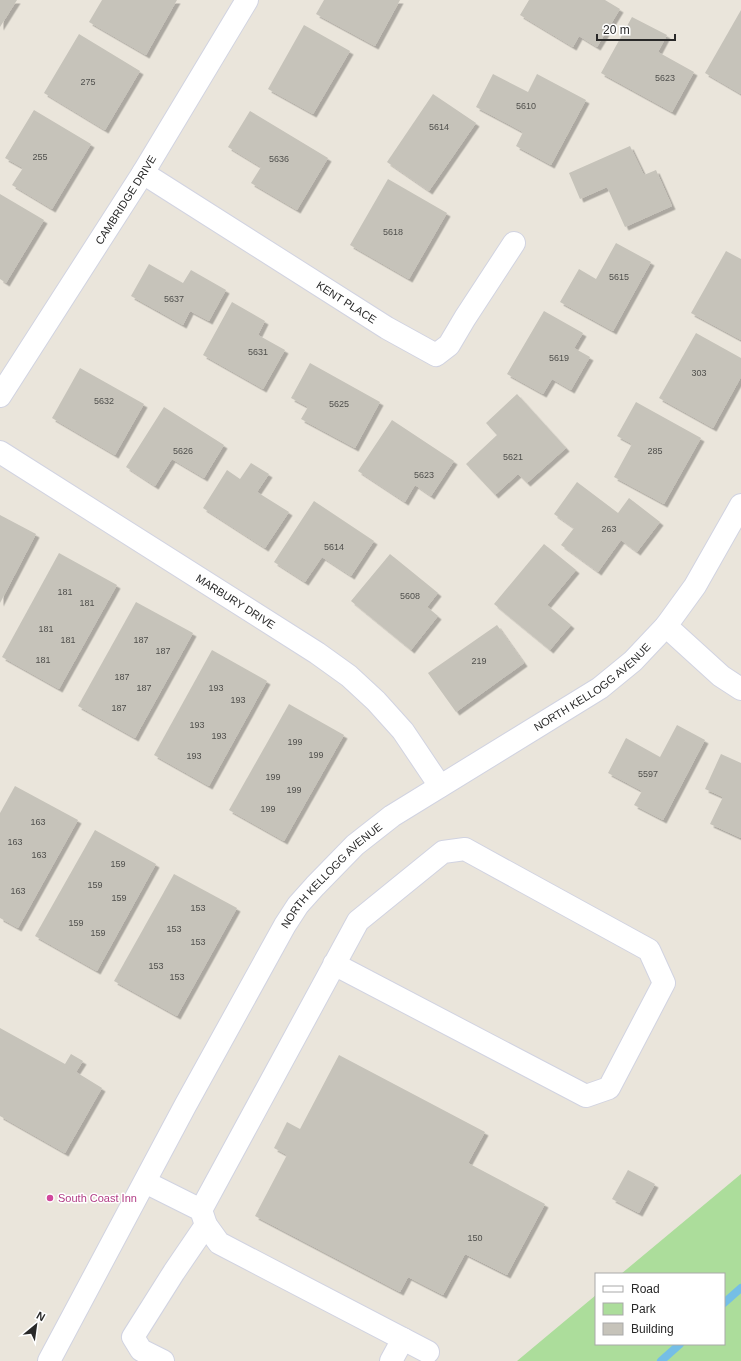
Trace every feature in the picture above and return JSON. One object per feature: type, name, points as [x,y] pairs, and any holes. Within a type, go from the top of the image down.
[{"type":"street","name":"CAMBRIDGE DRIVE","points":[[0,396],[142,173],[247,0]]},
{"type":"street","name":"KENT PLACE","points":[[142,173],[387,328],[436,355],[449,345],[514,243]]},
{"type":"street","name":"MARBURY DRIVE","points":[[0,452],[316,653],[349,676],[376,701],[403,731],[440,786]]},
{"type":"street","name":"NORTH KELLOGG AVENUE","points":[[49,1361],[185,1106],[285,925],[298,905],[355,845],[392,816],[600,688],[633,661],[666,626],[695,586],[741,505]]},
{"type":"street","points":[[666,626],[720,676],[741,689]]},
{"type":"street","points":[[164,1361],[141,1350],[133,1337],[174,1272],[334,964],[358,921],[442,852],[466,849],[649,950],[664,983],[608,1088],[586,1096],[334,964]]},
{"type":"street","points":[[145,1182],[203,1218],[219,1243],[428,1352]]},
{"type":"street","points":[[391,1361],[402,1339]]},
{"type":"green space","points":[[741,1174],[741,1361],[517,1361],[595,1296],[595,1345],[725,1345],[725,1273],[622,1273]]},
{"type":"building","points":[[0,0],[17,0],[0,27]]},
{"type":"building","points":[[102,0],[177,0],[146,55],[89,22]]},
{"type":"building","points":[[324,0],[400,0],[375,46],[316,14]]},
{"type":"building","points":[[529,0],[605,0],[620,9],[597,47],[579,36],[573,47],[520,15]]},
{"type":"building","points":[[741,10],[741,94],[705,73]]},
{"type":"building","points":[[632,17],[667,35],[658,52],[694,72],[672,112],[601,73]]},
{"type":"building","points":[[304,25],[350,51],[313,114],[268,89]]},
{"type":"building","points":[[79,34],[140,71],[105,130],[44,93]]},
{"type":"building","points":[[493,74],[528,92],[537,74],[586,100],[551,165],[516,146],[523,132],[476,107]]},
{"type":"building","points":[[433,94],[476,123],[429,191],[387,162]]},
{"type":"building","points":[[34,110],[91,144],[52,209],[12,185],[23,168],[5,158]]},
{"type":"building","points":[[250,111],[328,158],[297,210],[251,183],[261,167],[228,147]]},
{"type":"building","points":[[630,146],[644,175],[656,170],[672,206],[625,227],[607,187],[580,199],[569,173]]},
{"type":"building","points":[[388,179],[447,213],[409,279],[350,245]]},
{"type":"building","points":[[0,194],[44,220],[6,283],[0,279]]},
{"type":"building","points":[[616,243],[651,262],[613,331],[560,302],[579,269],[596,279]]},
{"type":"building","points":[[726,251],[741,259],[741,340],[691,313]]},
{"type":"building","points":[[149,264],[183,283],[191,270],[226,290],[209,321],[190,311],[183,325],[131,296]]},
{"type":"building","points":[[232,302],[265,321],[258,335],[285,350],[263,389],[203,355]]},
{"type":"building","points":[[544,311],[583,333],[574,348],[590,357],[571,390],[552,379],[543,394],[507,374]]},
{"type":"building","points":[[696,333],[741,358],[741,377],[713,428],[659,398]]},
{"type":"building","points":[[310,363],[380,402],[355,448],[301,419],[308,407],[291,398]]},
{"type":"building","points":[[80,368],[144,404],[115,455],[52,418]]},
{"type":"building","points":[[517,394],[566,448],[527,483],[518,474],[495,495],[466,464],[497,435],[486,423]]},
{"type":"building","points":[[636,402],[701,438],[664,504],[614,477],[632,444],[617,436]]},
{"type":"building","points":[[164,407],[224,445],[204,478],[172,459],[155,486],[126,467]]},
{"type":"building","points":[[392,420],[454,461],[431,496],[415,485],[405,502],[358,471]]},
{"type":"building","points":[[251,463],[269,474],[257,492],[289,512],[265,548],[203,508],[227,470],[240,479]]},
{"type":"building","points":[[577,482],[618,513],[629,498],[660,522],[637,552],[621,540],[598,572],[561,545],[574,528],[554,514]]},
{"type":"building","points":[[314,501],[374,541],[351,576],[322,557],[305,582],[274,562]]},
{"type":"building","points":[[0,515],[36,534],[0,603]]},
{"type":"building","points":[[544,544],[576,570],[547,605],[571,625],[550,650],[494,604]]},
{"type":"building","points":[[59,553],[117,585],[59,689],[2,657]]},
{"type":"building","points":[[390,554],[438,593],[427,607],[438,616],[411,650],[351,601]]},
{"type":"building","points":[[136,602],[193,633],[135,738],[78,706]]},
{"type":"building","points":[[497,625],[524,663],[456,712],[428,673]]},
{"type":"building","points":[[212,650],[267,681],[209,786],[154,755]]},
{"type":"building","points":[[289,704],[344,735],[284,841],[229,810]]},
{"type":"building","points":[[677,725],[705,740],[663,820],[634,805],[642,791],[608,773],[626,738],[660,757]]},
{"type":"building","points":[[721,754],[741,763],[741,838],[710,824],[723,797],[705,789]]},
{"type":"building","points":[[15,786],[78,820],[18,928],[0,918],[0,813]]},
{"type":"building","points":[[95,830],[156,864],[97,971],[35,936]]},
{"type":"building","points":[[174,874],[237,908],[177,1016],[114,981]]},
{"type":"building","points":[[0,1028],[65,1064],[71,1054],[83,1061],[76,1072],[102,1088],[65,1153],[0,1116]]},
{"type":"building","points":[[339,1055],[485,1132],[468,1163],[545,1204],[507,1275],[465,1254],[443,1295],[408,1277],[400,1292],[255,1216],[287,1155],[274,1148],[287,1122],[300,1129]]},
{"type":"building","points":[[628,1170],[655,1184],[639,1213],[612,1199]]},
{"type":"waterway","points":[[725,1302],[741,1288]]},
{"type":"waterway","points":[[661,1361],[679,1345]]},
{"type":"place","name":"South Coast Inn","points":[[50,1198]]}]
